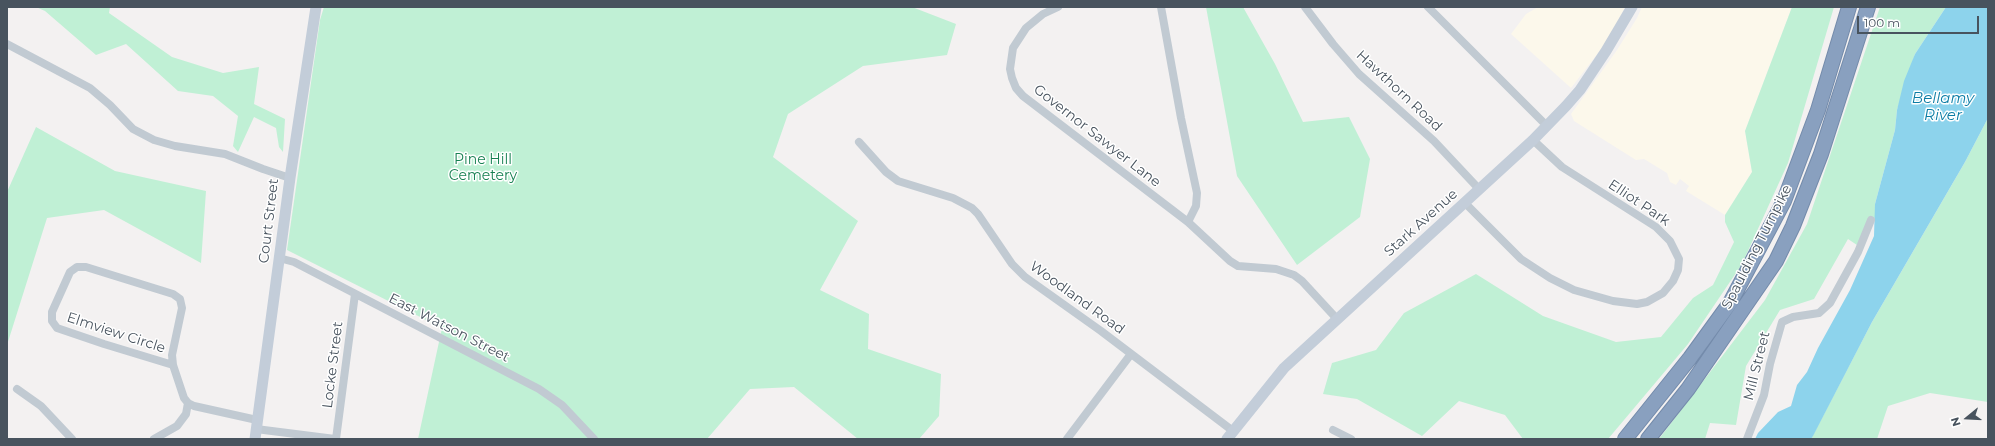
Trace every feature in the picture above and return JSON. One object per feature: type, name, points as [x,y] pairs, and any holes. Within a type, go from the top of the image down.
[{"type":"highway","name":"Spaulding Turnpike","points":[[1625,439],[1690,358],[1730,303],[1784,201],[1818,110],[1849,7]]},
{"type":"highway","name":"Spaulding Turnpike","points":[[1648,439],[1688,389],[1776,261],[1793,226],[1821,154],[1868,7]]},
{"type":"main road","name":"Court Street","points":[[256,429],[290,178],[316,7]]},
{"type":"main road","name":"Stark Avenue","points":[[1230,435],[1284,368],[1547,126],[1580,90],[1625,21],[1632,7]]},
{"type":"street","name":"Governor Sawyer Lane","points":[[1058,7],[1034,21],[1018,38],[1010,58],[1010,69],[1016,88],[1023,96],[1188,222],[1230,261],[1238,266],[1272,268],[1294,275],[1302,281],[1337,319]]},
{"type":"street","points":[[1161,7],[1181,118],[1197,193],[1196,206],[1188,222]]},
{"type":"street","name":"Hawthorn Road","points":[[1305,7],[1333,44],[1359,74],[1434,141],[1480,189]]},
{"type":"street","points":[[1428,7],[1547,126]]},
{"type":"street","points":[[7,44],[90,88],[110,105],[129,125],[148,138],[169,145],[225,154],[263,170],[290,178]]},
{"type":"street","name":"Elliot Park","points":[[1465,203],[1521,259],[1550,278],[1574,290],[1613,302],[1637,304],[1647,302],[1663,293],[1673,281],[1678,270],[1679,259],[1670,241],[1656,227],[1562,167],[1533,140]]},
{"type":"street","name":"Woodland Road","points":[[859,142],[886,172],[898,181],[954,198],[972,208],[978,214],[1017,271],[1131,354],[1230,435]]},
{"type":"street","name":"Mill Street","points":[[1747,439],[1764,395],[1772,356],[1782,322],[1792,317],[1819,313],[1830,303],[1854,262],[1871,220]]},
{"type":"street","name":"East Watson Street","points":[[280,258],[294,262],[539,389],[562,405],[594,439]]},
{"type":"street","name":"Elmview Circle","points":[[173,365],[57,328],[52,321],[52,312],[70,272],[77,267],[86,266],[156,288],[173,294],[180,299],[182,308],[172,356],[173,365],[181,391],[188,403]]},
{"type":"street","name":"Locke Street","points":[[256,429],[335,439],[355,294]]},
{"type":"street","points":[[1067,439],[1131,354]]},
{"type":"street","points":[[17,390],[41,406],[72,439]]},
{"type":"street","points":[[154,439],[168,433],[177,426],[186,414],[188,403],[256,429]]},
{"type":"street","points":[[1333,430],[1351,439]]},
{"type":"shaded area","points":[[1538,7],[1625,7],[1608,40],[1571,88],[1511,34],[1526,14]]},
{"type":"shaded area","points":[[1642,7],[1792,7],[1745,131],[1752,172],[1725,215],[1686,191],[1689,186],[1680,179],[1676,185],[1670,182],[1667,173],[1644,159],[1636,160],[1574,121],[1571,114],[1617,50],[1637,18]]},
{"type":"green space","points":[[36,7],[110,7],[109,13],[172,57],[223,73],[259,67],[254,104],[285,119],[283,152],[279,147],[276,128],[254,117],[238,152],[233,146],[238,116],[213,96],[178,91],[126,44],[96,55],[45,11]]},
{"type":"green space","name":"Pine Hill Cemetery","points":[[324,7],[912,7],[956,24],[947,55],[863,66],[788,114],[773,157],[858,221],[820,290],[869,314],[868,349],[941,374],[939,416],[919,439],[858,439],[794,387],[750,389],[707,439],[418,439],[442,328],[287,250],[320,20]]},
{"type":"green space","points":[[1206,7],[1243,7],[1275,64],[1303,122],[1349,117],[1370,159],[1360,217],[1297,265],[1237,176]]},
{"type":"green space","points":[[1792,7],[1834,7],[1788,163],[1742,264],[1688,344],[1608,439],[1523,439],[1505,415],[1459,401],[1422,436],[1357,399],[1323,394],[1332,363],[1376,350],[1404,313],[1476,274],[1543,316],[1616,342],[1661,337],[1693,298],[1713,285],[1734,242],[1725,222],[1725,215],[1752,172],[1745,131]]},
{"type":"green space","points":[[1880,7],[1946,7],[1915,54],[1897,110],[1895,130],[1875,204],[1876,219],[1871,216],[1857,245],[1848,239],[1814,299],[1780,310],[1746,366],[1736,425],[1710,423],[1705,439],[1659,439],[1765,300],[1807,224]]},
{"type":"green space","points":[[1988,118],[1988,402],[1930,393],[1888,406],[1877,439],[1811,439],[1872,322],[1965,162]]},
{"type":"green space","points":[[36,127],[115,171],[206,191],[201,263],[104,210],[47,218],[7,345],[7,192]]},
{"type":"water","name":"Bellamy River","points":[[1946,7],[1988,7],[1988,118],[1965,162],[1872,322],[1811,439],[1755,439],[1758,433],[1778,412],[1791,406],[1797,385],[1807,372],[1818,348],[1850,290],[1874,236],[1875,204],[1895,130],[1897,110],[1904,81],[1915,54]]}]
